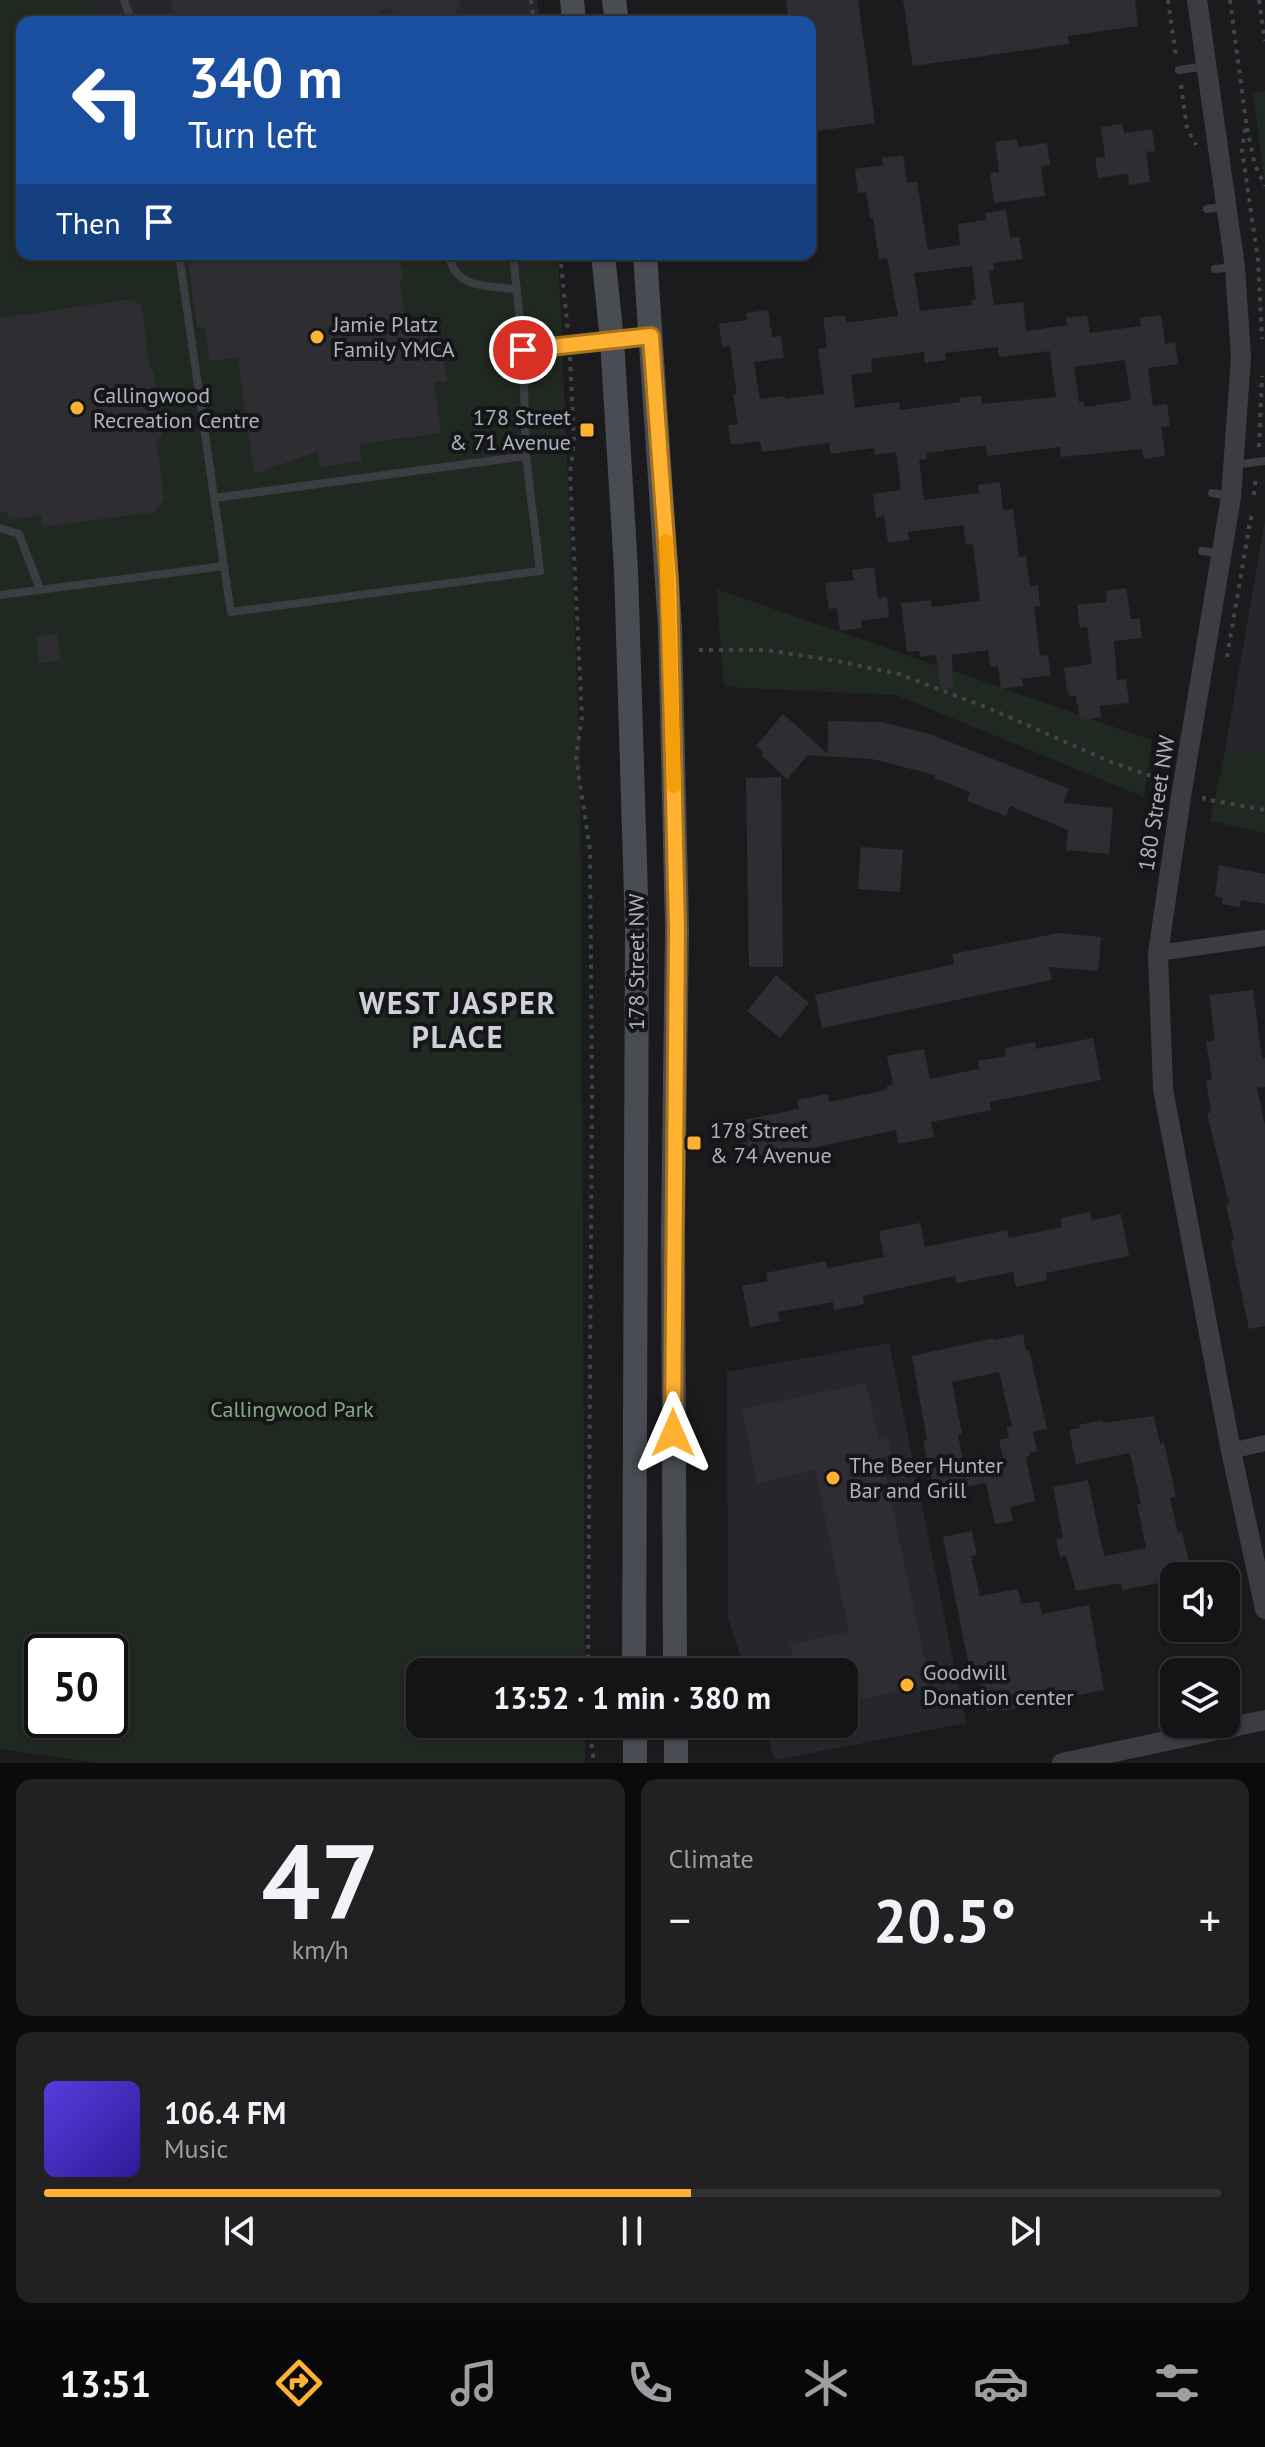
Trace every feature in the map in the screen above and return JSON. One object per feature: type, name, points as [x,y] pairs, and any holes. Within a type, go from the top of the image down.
[{"type":"main road","name":"178 Street NW","points":[[604,260],[612,340],[626,569],[637,929],[634,1658]]},
{"type":"main road","name":"178 Street NW","points":[[645,260],[668,573],[677,928],[673,1293],[675,1658]]},
{"type":"main road","points":[[637,929],[677,928]]},
{"type":"main road","points":[[635,1738],[635,1763]]},
{"type":"main road","points":[[676,1738],[676,1763]]},
{"type":"street","name":"180 Street NW","points":[[1197,0],[1207,66],[1217,207],[1241,357],[1234,465],[1221,495],[1212,552],[1158,953],[1163,1089],[1231,1451],[1262,1577],[1265,1609]]},
{"type":"street","points":[[1158,953],[1265,938]]},
{"type":"street","points":[[1231,1451],[1265,1443]]},
{"type":"street","points":[[1062,1763],[1265,1720]]},
{"type":"lane","points":[[1179,70],[1207,66]]},
{"type":"lane","points":[[180,260],[231,612],[540,571],[526,456],[523,350],[514,260]]},
{"type":"lane","points":[[450,260],[450,266],[462,279],[479,285],[517,289]]},
{"type":"lane","points":[[523,350],[651,336]]},
{"type":"lane","points":[[214,498],[526,456]]},
{"type":"lane","points":[[1234,465],[1265,461]]},
{"type":"lane","points":[[0,528],[19,534],[40,589]]},
{"type":"lane","points":[[0,595],[224,566]]},
{"type":"path","points":[[1168,0],[1187,129],[1198,152]]},
{"type":"path","points":[[1259,0],[1265,41]]},
{"type":"path","points":[[1246,122],[1255,165],[1265,186]]},
{"type":"path","points":[[561,260],[574,442],[570,473],[582,717],[576,757],[590,850],[592,1107],[588,1658]]},
{"type":"path","points":[[1227,659],[1250,527]]},
{"type":"path","points":[[699,650],[766,650],[899,674],[993,710],[1111,762],[1163,780]]},
{"type":"path","points":[[1206,786],[1204,799],[1265,810]]},
{"type":"path","points":[[591,1738],[594,1763]]},
{"type":"shaded area","points":[[83,0],[537,0],[539,16],[90,16]]},
{"type":"shaded area","points":[[1265,521],[1265,750],[1224,756]]},
{"type":"shaded area","points":[[889,1343],[966,1723],[775,1760],[768,1738],[858,1738],[858,1658],[741,1658],[728,1618],[727,1372]]},
{"type":"green space","name":"Callingwood Park","points":[[0,0],[83,0],[90,16],[16,16],[16,260],[558,260],[580,751],[585,1658],[406,1658],[406,1738],[585,1738],[585,1763],[99,1763],[0,1749]]},
{"type":"green space","points":[[1265,91],[1265,184],[1253,93]]},
{"type":"green space","points":[[716,589],[1152,740],[1144,797],[896,695],[724,687]]},
{"type":"green space","points":[[1265,750],[1265,833],[1210,821],[1224,756]]},
{"type":"building","points":[[171,0],[461,0],[454,16],[398,16],[386,6],[375,16],[173,16]]},
{"type":"building","points":[[786,0],[858,0],[875,123],[816,131],[816,16],[788,16]]},
{"type":"building","points":[[903,0],[1135,0],[1138,26],[1068,36],[1069,44],[913,66]]},
{"type":"building","points":[[1122,124],[1124,133],[1152,129],[1155,151],[1146,152],[1150,182],[1129,185],[1128,174],[1098,178],[1095,158],[1105,157],[1101,127]]},
{"type":"building","points":[[1017,139],[1018,147],[1047,143],[1050,165],[1041,166],[1045,196],[994,203],[990,173],[999,172],[995,142]]},
{"type":"building","points":[[903,155],[907,183],[917,182],[928,250],[960,245],[958,224],[986,220],[985,213],[1006,210],[1010,238],[1019,237],[1023,259],[993,263],[994,270],[989,271],[994,305],[1023,302],[1026,331],[1067,325],[1066,318],[1087,315],[1090,333],[1141,326],[1140,318],[1161,315],[1165,344],[1175,342],[1178,364],[1148,368],[1153,406],[1167,404],[1170,426],[1161,427],[1165,456],[1144,459],[1142,449],[1061,457],[1060,447],[987,456],[986,445],[926,453],[927,459],[919,460],[924,500],[979,493],[978,485],[1000,482],[1003,510],[1013,509],[1019,557],[1026,556],[1030,587],[1038,585],[1040,606],[1034,607],[1040,656],[1048,655],[1051,675],[1022,679],[1023,686],[1001,689],[998,666],[990,667],[988,650],[952,655],[953,688],[941,689],[936,655],[920,657],[919,651],[907,652],[901,603],[931,600],[932,607],[980,601],[973,544],[966,545],[963,525],[908,532],[909,540],[888,543],[884,516],[876,518],[873,494],[901,490],[896,452],[875,455],[874,448],[831,454],[829,443],[762,452],[760,441],[731,445],[728,425],[738,424],[733,394],[737,394],[730,346],[722,347],[719,324],[747,320],[746,313],[768,310],[772,337],[781,336],[784,358],[754,362],[760,399],[785,396],[785,399],[824,394],[818,349],[827,348],[823,318],[845,315],[846,323],[898,316],[887,258],[879,259],[873,218],[870,218],[866,192],[858,193],[855,169],[883,165],[882,158]],"holes":[[[972,266],[976,300],[971,300],[972,305],[920,311],[914,273]],[[998,347],[999,357],[1050,351],[1056,397],[982,404],[981,396],[900,410],[899,402],[855,408],[851,375],[872,372],[871,359],[924,352],[925,363],[946,360],[945,353]],[[1125,360],[1131,400],[1085,407],[1084,402],[1079,402],[1074,367]]]},
{"type":"building","name":"Jamie Platz Family YMCA","points":[[188,260],[399,260],[406,323],[425,321],[428,342],[441,341],[447,381],[434,382],[441,433],[359,444],[362,461],[320,467],[318,451],[254,474],[238,357],[210,361],[205,327],[197,328]]},
{"type":"building","name":"Callingwood Recreation Centre","points":[[132,299],[142,306],[149,366],[154,371],[162,435],[156,441],[164,499],[155,512],[43,527],[41,515],[9,520],[7,511],[0,512],[0,318]]},
{"type":"building","points":[[874,567],[878,598],[887,597],[889,617],[861,621],[862,628],[840,631],[837,608],[829,609],[825,583],[854,580],[852,570]]},
{"type":"building","points":[[1126,588],[1131,619],[1140,619],[1142,638],[1114,641],[1117,680],[1126,679],[1129,703],[1100,706],[1101,717],[1080,720],[1076,696],[1070,696],[1067,691],[1064,668],[1092,664],[1087,627],[1080,628],[1077,605],[1107,602],[1106,591]]},
{"type":"building","points":[[57,634],[61,661],[39,663],[36,636]]},
{"type":"building","points":[[783,714],[828,754],[828,721],[881,722],[930,734],[1069,789],[1063,803],[1113,808],[1109,854],[1066,850],[1068,830],[1010,806],[1006,816],[967,801],[970,792],[934,778],[935,775],[872,759],[808,755],[787,779],[762,756],[764,753],[756,746]]},
{"type":"building","points":[[781,777],[783,967],[749,967],[746,778]]},
{"type":"building","points":[[861,847],[903,850],[900,892],[858,889]]},
{"type":"building","points":[[1219,865],[1265,874],[1265,904],[1241,900],[1240,907],[1222,904],[1223,898],[1215,896]]},
{"type":"building","points":[[1059,933],[1101,937],[1098,971],[1049,967],[1052,980],[822,1028],[815,995],[954,964],[952,954]]},
{"type":"building","points":[[776,975],[809,1003],[780,1038],[747,1011]]},
{"type":"building","points":[[1253,990],[1262,1059],[1265,1058],[1265,1087],[1257,1088],[1265,1125],[1265,1326],[1249,1329],[1231,1241],[1234,1240],[1226,1205],[1229,1204],[1207,1113],[1211,1112],[1206,1081],[1212,1080],[1206,1042],[1215,1040],[1209,995]]},
{"type":"building","points":[[1093,1038],[1101,1080],[989,1102],[991,1110],[931,1122],[934,1137],[898,1144],[896,1130],[751,1161],[751,1158],[742,1160],[739,1144],[748,1142],[743,1120],[799,1109],[797,1100],[828,1094],[829,1102],[887,1090],[887,1086],[893,1084],[887,1056],[924,1049],[930,1079],[979,1069],[978,1061],[1006,1056],[1005,1048],[1035,1042],[1036,1049]]},
{"type":"building","points":[[1090,1212],[1092,1220],[1121,1214],[1129,1256],[1046,1273],[1047,1280],[1016,1287],[1013,1272],[957,1283],[955,1276],[863,1296],[864,1304],[834,1310],[833,1302],[778,1312],[780,1321],[750,1327],[742,1286],[768,1281],[766,1273],[826,1261],[828,1268],[884,1257],[879,1231],[920,1223],[925,1247],[1007,1230],[1009,1238],[1062,1227],[1061,1218]]},
{"type":"building","points":[[1023,1334],[1047,1429],[1033,1432],[1037,1451],[1026,1457],[1035,1501],[1010,1507],[1013,1521],[995,1524],[986,1483],[934,1493],[923,1441],[927,1440],[912,1356]],"holes":[[[999,1372],[1012,1426],[1006,1427],[1009,1438],[999,1440],[1003,1457],[964,1466],[958,1435],[962,1434],[952,1382]]]},
{"type":"building","points":[[866,1383],[879,1440],[889,1438],[893,1455],[882,1458],[930,1685],[858,1700],[858,1658],[793,1658],[790,1644],[849,1632],[815,1470],[757,1483],[742,1409]]},
{"type":"building","points":[[1154,1416],[1160,1444],[1164,1443],[1176,1497],[1170,1498],[1189,1562],[1160,1562],[1160,1590],[1158,1583],[1122,1590],[1121,1583],[1076,1591],[1066,1556],[1060,1557],[1056,1539],[1063,1538],[1053,1487],[1088,1480],[1104,1556],[1146,1548],[1130,1453],[1076,1464],[1069,1430],[1102,1420],[1103,1423]]},
{"type":"building","points":[[972,1531],[977,1555],[971,1556],[980,1596],[1018,1589],[1021,1604],[1039,1601],[1042,1614],[1089,1605],[1104,1690],[1068,1697],[1067,1693],[1035,1699],[1036,1704],[987,1711],[975,1665],[969,1666],[943,1537]]},
{"type":"slow traffic","points":[[666,541],[674,786]]},
{"type":"place","name":"Jamie Platz Family YMCA","points":[[317,337]]},
{"type":"place","name":"Callingwood Recreation Centre","points":[[77,408]]},
{"type":"place","name":"178 Street & 71 Avenue","points":[[587,430]]},
{"type":"place","name":"178 Street & 74 Avenue","points":[[694,1143]]},
{"type":"place","name":"The Beer Hunter Bar and Grill","points":[[833,1478]]},
{"type":"place","name":"Goodwill Donation center","points":[[907,1685]]},
{"type":"district","name":"WEST JASPER PLACE","points":[[458,1021]]},
{"type":"route","points":[[523,350],[651,336],[669,582],[677,928],[673,1433]]}]
